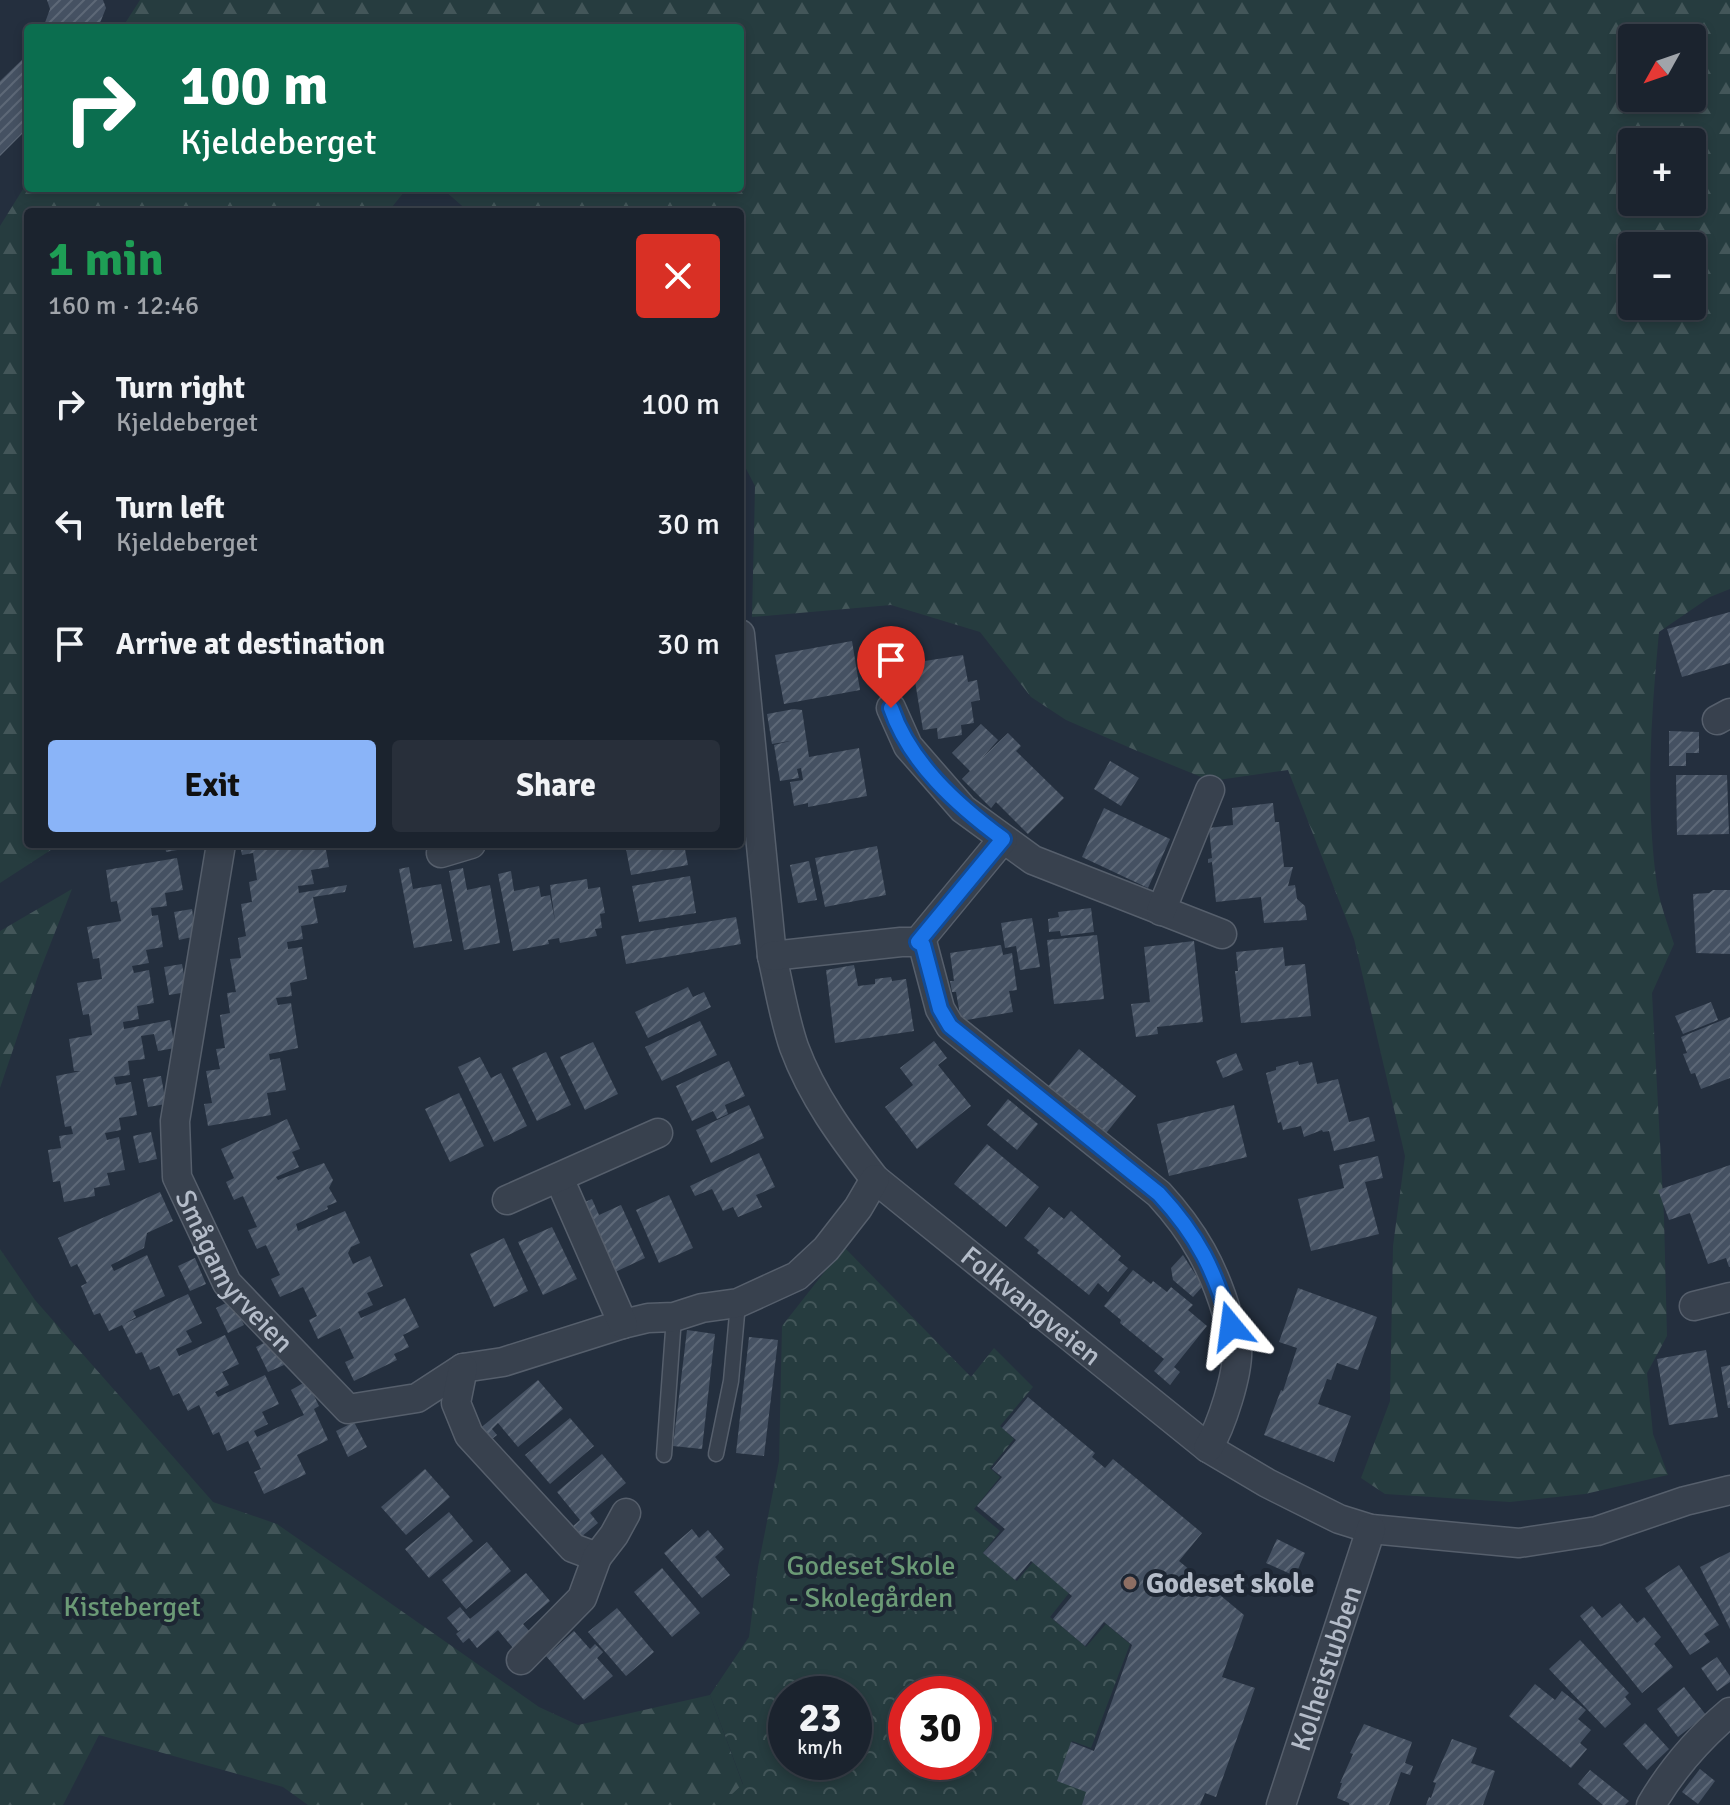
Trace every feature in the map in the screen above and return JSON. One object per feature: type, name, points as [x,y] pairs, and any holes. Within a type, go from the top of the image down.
[{"type":"street","name":"Folkvangveien","points":[[744,674],[772,956],[794,1047],[820,1101],[875,1179],[1208,1448],[1267,1483],[1339,1519],[1371,1529],[1519,1543],[1597,1531],[1685,1501],[1730,1490]]},
{"type":"street","points":[[891,708],[897,725],[917,757],[963,809],[1033,860],[1222,934]]},
{"type":"street","points":[[1161,911],[1210,790]]},
{"type":"street","points":[[918,942],[1003,839]]},
{"type":"street","name":"Smågamyrveien","points":[[220,848],[175,1121],[177,1177],[227,1283],[348,1409],[417,1398],[463,1368],[503,1362],[623,1324],[738,1303],[797,1276],[826,1249],[858,1208],[875,1179]]},
{"type":"street","points":[[441,853],[458,848]]},
{"type":"street","points":[[772,956],[918,942],[923,945],[940,1009],[950,1026],[1159,1194],[1186,1222],[1218,1283],[1237,1348],[1226,1404],[1217,1433],[1208,1448]]},
{"type":"street","points":[[507,1200],[658,1133]]},
{"type":"street","points":[[559,1178],[623,1324]]},
{"type":"street","points":[[1694,1306],[1730,1297]]},
{"type":"street","points":[[463,1368],[456,1403],[469,1435],[573,1548],[597,1557]]},
{"type":"street","points":[[521,1660],[582,1598],[597,1557],[626,1513]]},
{"type":"street","name":"Kolheistubben","points":[[1281,1805],[1371,1529]]},
{"type":"street","points":[[1651,1805],[1694,1744],[1730,1712]]},
{"type":"lane","points":[[716,1454],[731,1381],[738,1303]]},
{"type":"lane","points":[[664,1455],[674,1317]]},
{"type":"green space","points":[[140,0],[1730,0],[1730,589],[1710,597],[1659,632],[1652,727],[1650,790],[1653,853],[1658,892],[1674,944],[1652,993],[1667,1336],[1647,1373],[1653,1434],[1668,1475],[1585,1494],[1510,1502],[1385,1494],[1361,1478],[1390,1401],[1393,1246],[1405,1156],[1354,939],[1288,770],[1211,781],[1135,750],[1066,720],[1031,697],[980,632],[891,605],[752,617],[755,486],[744,465],[744,208],[464,208],[446,192],[744,192],[744,24],[125,24]]},
{"type":"green space","points":[[24,187],[24,192],[404,192],[391,208],[24,208],[24,848],[54,848],[0,883],[0,226]]},
{"type":"green space","points":[[72,889],[39,973],[0,1088],[0,931]]},
{"type":"green space","name":"Godeset Skole - Skolegården","points":[[844,1247],[971,1377],[994,1348],[1033,1387],[1000,1426],[1014,1439],[990,1468],[1000,1477],[974,1509],[1000,1531],[983,1553],[1017,1581],[1033,1562],[1069,1593],[1050,1617],[1086,1647],[1106,1624],[1130,1644],[1091,1748],[1072,1741],[1060,1776],[1091,1788],[1084,1805],[720,1805],[743,1784],[710,1695],[749,1637],[758,1567],[779,1461],[782,1326]]},
{"type":"green space","name":"Kisteberget","points":[[0,1249],[35,1300],[213,1502],[277,1524],[539,1707],[578,1725],[710,1695],[743,1785],[720,1805],[308,1805],[283,1787],[99,1735],[63,1805],[0,1805]]},
{"type":"building","points":[[47,0],[103,0],[106,8],[100,24],[44,24],[50,9]]},
{"type":"building","points":[[24,58],[24,132],[0,156],[0,81]]},
{"type":"building","points":[[1730,612],[1730,663],[1682,677],[1667,629]]},
{"type":"building","points":[[852,641],[860,690],[784,704],[775,655]]},
{"type":"building","points":[[963,655],[968,682],[977,680],[980,700],[971,702],[974,723],[961,725],[962,735],[938,739],[937,728],[923,730],[912,663]]},
{"type":"building","points":[[802,710],[809,757],[859,748],[867,796],[808,807],[808,803],[794,806],[790,782],[803,780],[801,768],[797,769],[799,778],[780,781],[774,745],[790,741],[772,744],[767,714]]},
{"type":"building","points":[[981,724],[998,740],[982,758],[1008,733],[1021,746],[1016,751],[1064,798],[1028,834],[996,802],[991,808],[962,779],[970,771],[952,753]]},
{"type":"building","points":[[1669,731],[1699,732],[1699,753],[1686,753],[1686,766],[1669,766]]},
{"type":"building","points":[[1110,761],[1139,778],[1121,806],[1094,789]]},
{"type":"building","points":[[1676,775],[1727,775],[1729,834],[1677,835]]},
{"type":"building","points":[[1273,803],[1275,822],[1279,822],[1284,867],[1293,867],[1288,886],[1295,885],[1297,899],[1305,906],[1307,920],[1264,923],[1261,897],[1216,902],[1212,862],[1208,863],[1208,859],[1212,858],[1209,828],[1233,825],[1232,808]]},
{"type":"building","points":[[1104,808],[1170,839],[1148,888],[1082,857]]},
{"type":"building","points":[[877,846],[886,895],[825,907],[815,858]]},
{"type":"building","points":[[166,848],[188,848],[166,852]]},
{"type":"building","points":[[326,848],[329,867],[311,870],[314,884],[298,886],[299,893],[347,885],[345,892],[313,897],[318,923],[301,926],[303,939],[287,942],[288,949],[302,947],[307,979],[290,983],[292,996],[276,998],[278,1005],[291,1003],[298,1048],[269,1054],[270,1060],[280,1058],[286,1090],[267,1093],[271,1115],[208,1126],[204,1104],[212,1103],[206,1071],[220,1069],[216,1049],[225,1048],[220,1015],[230,1013],[227,993],[236,992],[230,959],[241,958],[238,938],[246,936],[241,904],[252,902],[249,882],[257,880],[253,853],[242,855],[241,850]]},
{"type":"building","points":[[626,848],[685,848],[688,865],[631,875]]},
{"type":"building","points":[[177,858],[183,890],[165,893],[167,906],[151,908],[152,916],[158,915],[163,947],[146,950],[149,963],[132,966],[134,973],[149,970],[154,1003],[137,1006],[139,1019],[123,1022],[124,1029],[170,1020],[175,1048],[158,1051],[154,1034],[141,1036],[145,1059],[128,1061],[130,1075],[114,1077],[116,1085],[131,1082],[137,1115],[119,1118],[121,1130],[105,1133],[107,1140],[119,1137],[125,1170],[107,1173],[110,1185],[94,1188],[95,1196],[64,1202],[60,1181],[53,1182],[48,1150],[61,1148],[59,1136],[73,1134],[71,1126],[65,1127],[56,1076],[81,1071],[74,1071],[69,1039],[92,1035],[89,1014],[83,1015],[77,983],[102,979],[99,958],[93,959],[87,927],[121,921],[117,901],[111,902],[106,870]]},
{"type":"building","points":[[809,861],[817,900],[798,903],[790,865]]},
{"type":"building","points":[[409,867],[413,889],[441,884],[452,941],[414,948],[399,869]]},
{"type":"building","points":[[463,868],[467,890],[490,885],[500,943],[464,950],[449,871]]},
{"type":"building","points":[[511,871],[514,891],[539,886],[541,897],[550,895],[555,921],[550,885],[587,879],[588,889],[600,887],[605,913],[600,914],[602,928],[595,929],[597,936],[560,943],[559,938],[548,940],[549,944],[513,951],[498,874]]},
{"type":"building","points":[[690,876],[696,913],[639,922],[632,886]]},
{"type":"building","points":[[1730,890],[1730,954],[1696,953],[1693,894]]},
{"type":"building","points":[[1091,908],[1094,932],[1061,936],[1060,931],[1049,932],[1048,919],[1059,917],[1058,912]]},
{"type":"building","points":[[192,909],[196,936],[179,940],[174,912]]},
{"type":"building","points":[[736,917],[741,944],[626,964],[621,936]]},
{"type":"building","points":[[1032,918],[1040,967],[1020,970],[1016,946],[1005,948],[1001,923]]},
{"type":"building","points":[[1097,935],[1104,999],[1054,1004],[1047,940]]},
{"type":"building","points":[[1194,941],[1203,1022],[1157,1027],[1158,1034],[1136,1037],[1131,1004],[1150,1002],[1144,947]]},
{"type":"building","points":[[1001,945],[1003,955],[1012,953],[1017,990],[1009,991],[1013,1012],[961,1021],[956,992],[952,992],[950,981],[954,981],[950,953]]},
{"type":"building","points":[[1283,947],[1285,966],[1305,964],[1311,1016],[1241,1023],[1236,952]]},
{"type":"building","points":[[182,964],[187,992],[169,995],[164,967]]},
{"type":"building","points":[[854,965],[858,986],[875,984],[875,979],[906,979],[914,1031],[835,1043],[826,970]]},
{"type":"building","points":[[688,987],[693,997],[704,992],[711,1007],[648,1038],[635,1012]]},
{"type":"building","points":[[1711,1002],[1718,1020],[1683,1034],[1675,1016]]},
{"type":"building","points":[[1730,1017],[1730,1078],[1701,1089],[1683,1054],[1687,1053],[1681,1037]]},
{"type":"building","points":[[700,1021],[717,1055],[662,1081],[645,1047]]},
{"type":"building","points":[[934,1041],[947,1058],[938,1065],[971,1106],[917,1149],[885,1107],[913,1085],[900,1068]]},
{"type":"building","points":[[593,1042],[618,1094],[585,1110],[560,1057]]},
{"type":"building","points":[[1079,1049],[1136,1096],[1103,1137],[1045,1090]]},
{"type":"building","points":[[546,1052],[571,1105],[537,1121],[512,1068]]},
{"type":"building","points":[[1236,1053],[1243,1070],[1223,1078],[1216,1061]]},
{"type":"building","points":[[480,1057],[491,1078],[501,1073],[527,1126],[494,1142],[458,1067]]},
{"type":"building","points":[[729,1061],[745,1096],[725,1105],[728,1114],[717,1119],[713,1111],[692,1121],[676,1086]]},
{"type":"building","points":[[1298,1061],[1299,1065],[1312,1062],[1317,1084],[1338,1079],[1349,1122],[1369,1117],[1375,1141],[1334,1151],[1329,1131],[1322,1130],[1304,1137],[1301,1126],[1283,1130],[1281,1122],[1278,1123],[1266,1073]]},
{"type":"building","points":[[161,1076],[166,1104],[148,1107],[143,1079]]},
{"type":"building","points":[[459,1093],[484,1146],[450,1162],[425,1109]]},
{"type":"building","points":[[1008,1099],[1038,1124],[1017,1150],[987,1125]]},
{"type":"building","points":[[749,1105],[764,1138],[711,1163],[696,1130]]},
{"type":"building","points":[[1234,1105],[1247,1157],[1169,1176],[1157,1124]]},
{"type":"building","points":[[287,1119],[300,1149],[292,1152],[299,1167],[276,1177],[278,1180],[324,1163],[333,1180],[329,1188],[337,1202],[296,1224],[298,1231],[345,1211],[360,1243],[351,1247],[348,1253],[353,1264],[370,1256],[383,1286],[367,1293],[373,1305],[358,1312],[361,1318],[405,1298],[419,1327],[403,1335],[409,1347],[394,1354],[397,1360],[354,1381],[345,1362],[354,1358],[340,1328],[318,1339],[309,1320],[317,1316],[303,1287],[280,1297],[271,1279],[280,1275],[266,1245],[257,1249],[248,1230],[257,1227],[243,1196],[234,1200],[226,1182],[234,1178],[221,1149]]},
{"type":"building","points":[[151,1132],[157,1159],[139,1163],[133,1136]]},
{"type":"building","points":[[987,1144],[1039,1187],[1006,1227],[954,1184]]},
{"type":"building","points":[[759,1153],[775,1187],[756,1195],[762,1207],[738,1217],[733,1207],[723,1211],[712,1189],[695,1196],[690,1186]]},
{"type":"building","points":[[1378,1156],[1383,1178],[1365,1182],[1379,1234],[1311,1251],[1298,1199],[1344,1188],[1339,1165]]},
{"type":"building","points":[[1730,1165],[1729,1267],[1726,1258],[1708,1264],[1690,1213],[1669,1220],[1658,1190]]},
{"type":"building","points":[[160,1192],[173,1221],[147,1233],[144,1248],[111,1265],[114,1271],[147,1255],[165,1296],[133,1311],[136,1317],[124,1324],[188,1294],[202,1323],[186,1331],[192,1342],[176,1349],[179,1356],[225,1335],[239,1364],[222,1372],[229,1385],[215,1392],[218,1397],[265,1375],[279,1404],[262,1412],[268,1424],[254,1431],[257,1437],[304,1415],[291,1390],[307,1381],[319,1406],[314,1409],[328,1440],[297,1455],[306,1474],[264,1494],[254,1472],[261,1469],[248,1441],[227,1451],[219,1432],[213,1435],[199,1405],[188,1411],[179,1393],[173,1396],[159,1366],[150,1370],[142,1352],[136,1354],[122,1325],[109,1331],[100,1313],[94,1315],[81,1286],[87,1283],[77,1264],[71,1267],[58,1238]]},
{"type":"building","points":[[669,1195],[693,1248],[659,1263],[636,1210]]},
{"type":"building","points":[[592,1199],[599,1215],[621,1205],[645,1258],[611,1274],[580,1204]]},
{"type":"building","points":[[1049,1207],[1064,1219],[1071,1211],[1121,1256],[1118,1260],[1128,1268],[1108,1292],[1098,1283],[1089,1295],[1037,1253],[1039,1250],[1024,1238]]},
{"type":"building","points":[[552,1227],[577,1279],[543,1295],[518,1242]]},
{"type":"building","points":[[504,1238],[528,1291],[494,1307],[470,1254]]},
{"type":"building","points":[[1183,1255],[1203,1286],[1193,1297],[1173,1280],[1171,1268]]},
{"type":"building","points":[[195,1258],[206,1284],[190,1291],[178,1266]]},
{"type":"building","points":[[1133,1270],[1167,1292],[1171,1287],[1193,1305],[1188,1310],[1207,1326],[1174,1367],[1180,1372],[1170,1385],[1154,1371],[1164,1359],[1104,1306]]},
{"type":"building","points":[[1298,1288],[1377,1317],[1358,1370],[1337,1363],[1318,1404],[1351,1416],[1334,1462],[1264,1435],[1297,1348],[1279,1342]]},
{"type":"building","points":[[232,1300],[244,1325],[228,1333],[216,1308]]},
{"type":"building","points":[[687,1330],[715,1334],[702,1449],[673,1446]]},
{"type":"building","points":[[749,1337],[778,1340],[764,1456],[736,1453]]},
{"type":"building","points":[[272,1339],[284,1365],[268,1372],[256,1347]]},
{"type":"building","points":[[1706,1350],[1718,1417],[1669,1425],[1657,1359]]},
{"type":"building","points":[[1730,1365],[1730,1408],[1728,1408],[1721,1367]]},
{"type":"building","points":[[538,1380],[563,1409],[518,1447],[498,1423],[492,1429],[497,1435],[487,1443],[477,1431]]},
{"type":"building","points":[[1028,1397],[1095,1453],[1092,1457],[1105,1468],[1113,1459],[1202,1533],[1179,1561],[1244,1615],[1222,1677],[1255,1688],[1216,1797],[1205,1793],[1200,1805],[1082,1805],[1086,1792],[1057,1781],[1071,1742],[1094,1751],[1132,1645],[1104,1622],[1085,1646],[1053,1619],[1072,1596],[1031,1561],[1015,1580],[983,1553],[1005,1529],[977,1506],[1002,1477],[992,1469],[1016,1440],[1002,1428]]},
{"type":"building","points":[[570,1418],[594,1446],[550,1484],[525,1455]]},
{"type":"building","points":[[354,1422],[367,1447],[348,1457],[336,1431]]},
{"type":"building","points":[[602,1454],[626,1483],[590,1513],[598,1523],[581,1537],[572,1527],[580,1520],[557,1492]]},
{"type":"building","points":[[425,1469],[450,1497],[406,1535],[381,1507]]},
{"type":"building","points":[[449,1512],[473,1541],[429,1578],[405,1549]]},
{"type":"building","points":[[692,1529],[699,1538],[708,1530],[724,1549],[715,1557],[730,1575],[702,1598],[664,1553]]},
{"type":"building","points":[[1277,1539],[1305,1553],[1295,1576],[1266,1563]]},
{"type":"building","points":[[487,1542],[511,1571],[466,1609],[442,1580]]},
{"type":"building","points":[[1730,1552],[1730,1629],[1700,1567]]},
{"type":"building","points":[[1679,1565],[1719,1625],[1704,1634],[1710,1642],[1690,1655],[1645,1588]]},
{"type":"building","points":[[662,1568],[700,1613],[672,1637],[634,1592]]},
{"type":"building","points":[[526,1573],[550,1601],[523,1624],[531,1633],[513,1648],[498,1630],[477,1648],[469,1638],[463,1643],[456,1634],[462,1629],[458,1631],[447,1618],[460,1607],[470,1619]]},
{"type":"building","points":[[1620,1603],[1637,1623],[1644,1617],[1661,1637],[1654,1644],[1673,1667],[1642,1693],[1580,1616],[1592,1606],[1602,1618]]},
{"type":"building","points":[[617,1608],[654,1652],[626,1676],[588,1632]]},
{"type":"building","points":[[574,1631],[590,1649],[595,1644],[603,1652],[597,1658],[613,1676],[584,1700],[546,1656]]},
{"type":"building","points":[[1580,1640],[1629,1693],[1625,1697],[1631,1704],[1605,1728],[1549,1669]]},
{"type":"building","points":[[1717,1657],[1730,1676],[1730,1682],[1717,1691],[1701,1668]]},
{"type":"building","points":[[1535,1684],[1555,1700],[1562,1691],[1586,1710],[1578,1719],[1591,1730],[1580,1743],[1587,1749],[1571,1768],[1509,1716]]},
{"type":"building","points":[[1684,1687],[1706,1715],[1678,1737],[1657,1709]]},
{"type":"building","points":[[1645,1723],[1669,1749],[1647,1770],[1623,1744]]},
{"type":"building","points":[[1364,1724],[1412,1742],[1405,1763],[1413,1766],[1410,1775],[1401,1772],[1389,1805],[1349,1805],[1337,1798],[1353,1754],[1350,1753]]},
{"type":"building","points":[[1452,1739],[1477,1748],[1471,1763],[1495,1771],[1483,1805],[1426,1805]]},
{"type":"building","points":[[1700,1769],[1715,1781],[1698,1804],[1682,1792]]},
{"type":"building","points":[[1590,1770],[1629,1801],[1625,1805],[1603,1805],[1578,1784]]},
{"type":"place","name":"Godeset skole","points":[[1130,1583]]},
{"type":"route","points":[[891,708],[908,746],[963,809],[1003,839],[918,942],[923,945],[940,1009],[950,1026],[1159,1194],[1186,1222],[1218,1283],[1231,1326]]}]
